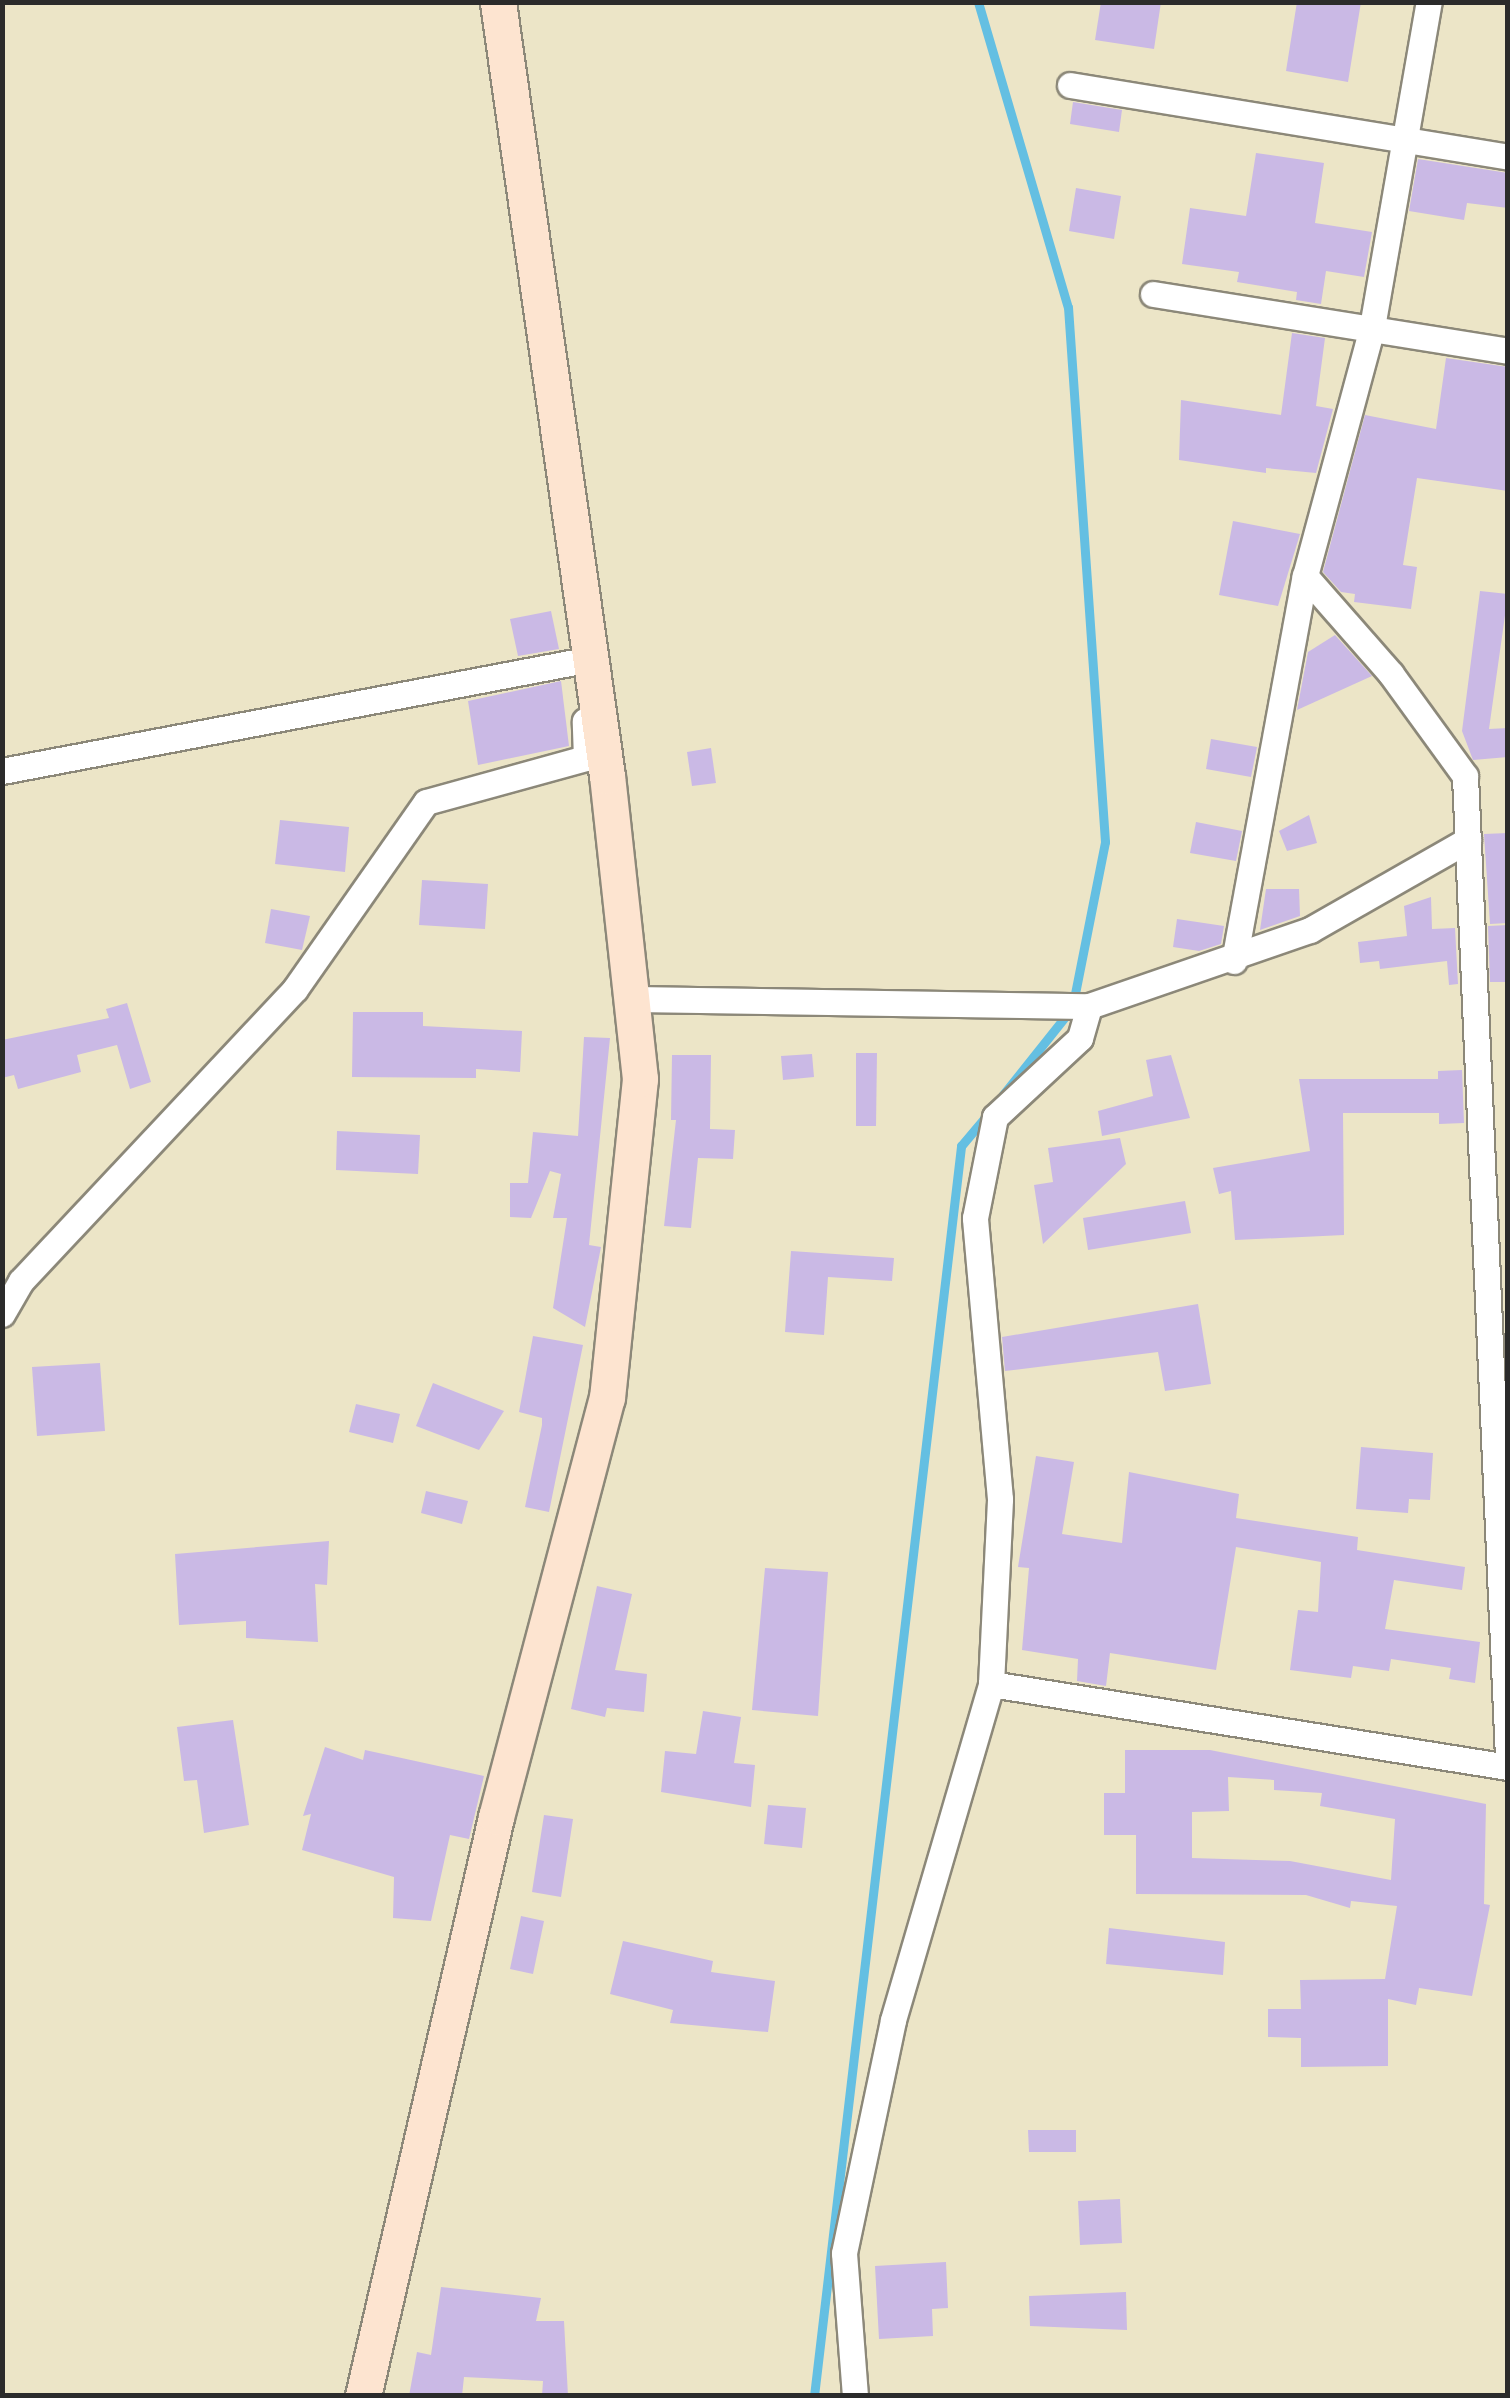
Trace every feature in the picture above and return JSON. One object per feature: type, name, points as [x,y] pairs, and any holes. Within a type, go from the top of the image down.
[{"type":"street","points":[[362,2396],[496,1817],[607,1398],[640,1079],[498,2]]},
{"type":"street","points":[[1234,960],[1306,576],[1372,326],[1428,2]]},
{"type":"street","points":[[1070,85],[1508,157]]},
{"type":"street","points":[[1153,294],[1372,326],[1508,352]]},
{"type":"street","points":[[1306,576],[1390,674],[1465,776],[1508,1757]]},
{"type":"street","points":[[2,772],[587,661]]},
{"type":"street","points":[[2,1314],[21,1281],[294,989],[426,802],[586,758],[587,661]]},
{"type":"street","points":[[632,999],[1089,1006],[1234,960],[1310,930],[1468,840]]},
{"type":"street","points":[[855,2396],[844,2253],[893,2020],[991,1684],[1000,1499],[975,1218],[995,1117],[1080,1038],[1089,1006]]},
{"type":"street","points":[[991,1684],[1508,1767]]},
{"type":"building","points":[[1101,2],[1161,2],[1154,49],[1095,40]]},
{"type":"building","points":[[1297,2],[1361,2],[1348,82],[1286,71]]},
{"type":"building","points":[[1073,102],[1122,110],[1119,132],[1070,124]]},
{"type":"building","points":[[1256,153],[1324,163],[1315,223],[1372,232],[1364,277],[1326,271],[1321,304],[1296,300],[1297,292],[1237,282],[1239,272],[1182,264],[1190,208],[1246,216]]},
{"type":"building","points":[[1418,159],[1508,173],[1508,208],[1467,203],[1464,220],[1409,211]]},
{"type":"building","points":[[1076,188],[1121,196],[1114,239],[1069,231]]},
{"type":"building","points":[[1292,333],[1325,338],[1316,406],[1333,409],[1316,473],[1266,468],[1266,473],[1179,460],[1181,400],[1281,415]]},
{"type":"building","points":[[1446,358],[1508,367],[1508,491],[1417,478],[1403,565],[1417,567],[1411,609],[1354,602],[1355,594],[1341,592],[1323,572],[1365,415],[1436,429]]},
{"type":"building","points":[[1233,521],[1300,534],[1278,606],[1219,595]]},
{"type":"building","points":[[1480,591],[1508,594],[1489,729],[1508,728],[1508,757],[1473,760],[1462,731]]},
{"type":"building","points":[[551,611],[559,649],[518,656],[510,619]]},
{"type":"building","points":[[1335,635],[1372,676],[1297,710],[1308,652]]},
{"type":"building","points":[[561,681],[569,746],[478,765],[468,701]]},
{"type":"building","points":[[1211,739],[1257,747],[1251,777],[1206,769]]},
{"type":"building","points":[[711,748],[716,783],[692,786],[687,752]]},
{"type":"building","points":[[1309,815],[1317,843],[1287,851],[1279,831]]},
{"type":"building","points":[[280,820],[349,827],[345,872],[275,864]]},
{"type":"building","points":[[1196,822],[1242,831],[1236,861],[1190,853]]},
{"type":"building","points":[[1508,833],[1508,923],[1490,924],[1484,834]]},
{"type":"building","points":[[422,880],[488,884],[485,929],[419,925]]},
{"type":"building","points":[[1266,889],[1299,889],[1300,916],[1260,930]]},
{"type":"building","points":[[1431,897],[1432,929],[1455,928],[1458,984],[1449,985],[1447,961],[1380,969],[1379,961],[1360,963],[1358,942],[1407,936],[1404,906]]},
{"type":"building","points":[[271,909],[310,916],[302,950],[265,943]]},
{"type":"building","points":[[1177,919],[1224,926],[1221,944],[1199,951],[1173,947]]},
{"type":"building","points":[[1508,925],[1508,982],[1490,982],[1488,926]]},
{"type":"building","points":[[127,1003],[151,1082],[130,1089],[117,1045],[77,1055],[81,1072],[18,1089],[14,1075],[2,1078],[2,1040],[109,1018],[106,1009]]},
{"type":"building","points":[[353,1012],[423,1012],[423,1026],[522,1031],[520,1072],[476,1069],[476,1078],[352,1077]]},
{"type":"building","points":[[584,1037],[610,1038],[589,1245],[601,1247],[585,1327],[553,1308],[567,1218],[553,1218],[561,1174],[550,1171],[531,1218],[510,1217],[510,1183],[528,1183],[533,1132],[578,1136]]},
{"type":"building","points":[[856,1053],[877,1053],[876,1126],[856,1126]]},
{"type":"building","points":[[812,1054],[814,1077],[783,1080],[781,1056]]},
{"type":"building","points":[[672,1055],[711,1055],[710,1129],[735,1130],[733,1159],[698,1158],[691,1228],[664,1226],[676,1120],[671,1120]]},
{"type":"building","points":[[1171,1055],[1190,1118],[1102,1136],[1098,1111],[1153,1096],[1146,1060]]},
{"type":"building","points":[[1462,1070],[1464,1123],[1439,1124],[1439,1113],[1343,1113],[1344,1235],[1235,1240],[1231,1191],[1219,1194],[1213,1168],[1310,1151],[1299,1079],[1438,1079],[1438,1071]]},
{"type":"building","points":[[337,1131],[420,1135],[418,1174],[336,1170]]},
{"type":"building","points":[[1120,1138],[1126,1164],[1043,1244],[1034,1185],[1053,1182],[1048,1148]]},
{"type":"building","points":[[1185,1201],[1191,1233],[1088,1250],[1083,1218]]},
{"type":"building","points":[[791,1251],[894,1258],[892,1281],[828,1277],[824,1335],[785,1332]]},
{"type":"building","points":[[1198,1304],[1211,1384],[1165,1391],[1158,1352],[1005,1371],[1002,1337]]},
{"type":"building","points":[[533,1336],[583,1345],[549,1512],[525,1507],[542,1425],[542,1418],[519,1412]]},
{"type":"building","points":[[100,1363],[105,1431],[37,1436],[32,1367]]},
{"type":"building","points":[[433,1383],[504,1411],[479,1450],[416,1426]]},
{"type":"building","points":[[356,1404],[400,1414],[393,1443],[349,1432]]},
{"type":"building","points":[[1361,1447],[1433,1453],[1430,1500],[1409,1499],[1408,1513],[1356,1509]]},
{"type":"building","points":[[1036,1456],[1074,1462],[1062,1534],[1122,1543],[1129,1472],[1239,1494],[1236,1518],[1358,1537],[1357,1550],[1465,1567],[1462,1590],[1394,1580],[1385,1629],[1480,1642],[1475,1683],[1449,1679],[1451,1668],[1391,1659],[1389,1671],[1353,1666],[1351,1678],[1290,1670],[1298,1610],[1318,1612],[1321,1562],[1236,1547],[1216,1670],[1110,1653],[1106,1686],[1077,1681],[1078,1659],[1022,1650],[1029,1568],[1018,1567]]},
{"type":"building","points":[[426,1491],[468,1501],[462,1524],[421,1513]]},
{"type":"building","points":[[329,1541],[327,1585],[315,1584],[318,1642],[246,1638],[246,1621],[179,1625],[175,1554]]},
{"type":"building","points":[[765,1568],[828,1572],[818,1716],[752,1710]]},
{"type":"building","points":[[597,1586],[632,1594],[615,1670],[647,1674],[644,1712],[607,1708],[605,1717],[571,1709]]},
{"type":"building","points":[[703,1711],[741,1717],[734,1763],[755,1765],[751,1807],[661,1792],[665,1751],[696,1754]]},
{"type":"building","points":[[233,1720],[249,1825],[204,1833],[197,1780],[184,1781],[177,1727]]},
{"type":"building","points":[[325,1747],[363,1760],[365,1750],[484,1776],[469,1839],[450,1835],[431,1921],[393,1918],[394,1877],[302,1850],[311,1814],[303,1816]]},
{"type":"building","points":[[1125,1750],[1210,1750],[1486,1804],[1484,1904],[1490,1905],[1472,1996],[1419,1988],[1416,2005],[1388,1999],[1388,2066],[1301,2067],[1301,2038],[1268,2037],[1268,2009],[1301,2009],[1300,1980],[1385,1979],[1397,1906],[1351,1901],[1350,1908],[1306,1895],[1136,1894],[1136,1835],[1104,1835],[1104,1793],[1125,1793]],"holes":[[[1228,1777],[1274,1780],[1274,1790],[1322,1793],[1320,1806],[1395,1819],[1391,1880],[1290,1861],[1192,1858],[1192,1812],[1229,1811]]]},
{"type":"building","points":[[768,1805],[806,1808],[802,1848],[764,1844]]},
{"type":"building","points":[[544,1815],[573,1819],[561,1897],[532,1892]]},
{"type":"building","points":[[521,1916],[544,1921],[533,1974],[510,1969]]},
{"type":"building","points":[[1109,1928],[1225,1942],[1223,1975],[1106,1964]]},
{"type":"building","points":[[623,1941],[713,1961],[711,1972],[775,1981],[768,2032],[670,2023],[673,2010],[610,1994]]},
{"type":"building","points":[[1028,2130],[1076,2130],[1076,2152],[1029,2152]]},
{"type":"building","points":[[1120,2199],[1122,2243],[1080,2245],[1078,2201]]},
{"type":"building","points":[[946,2262],[948,2308],[932,2309],[933,2336],[879,2339],[875,2266]]},
{"type":"building","points":[[441,2287],[541,2298],[536,2321],[564,2321],[568,2396],[542,2396],[543,2381],[464,2377],[462,2396],[409,2396],[417,2352],[431,2355]]},
{"type":"building","points":[[1126,2292],[1127,2330],[1030,2326],[1029,2296]]},
{"type":"waterway","points":[[978,2],[1068,307],[1105,842],[1072,1008],[1002,1096]]},
{"type":"waterway","points":[[814,2396],[961,1146],[986,1116]]}]
